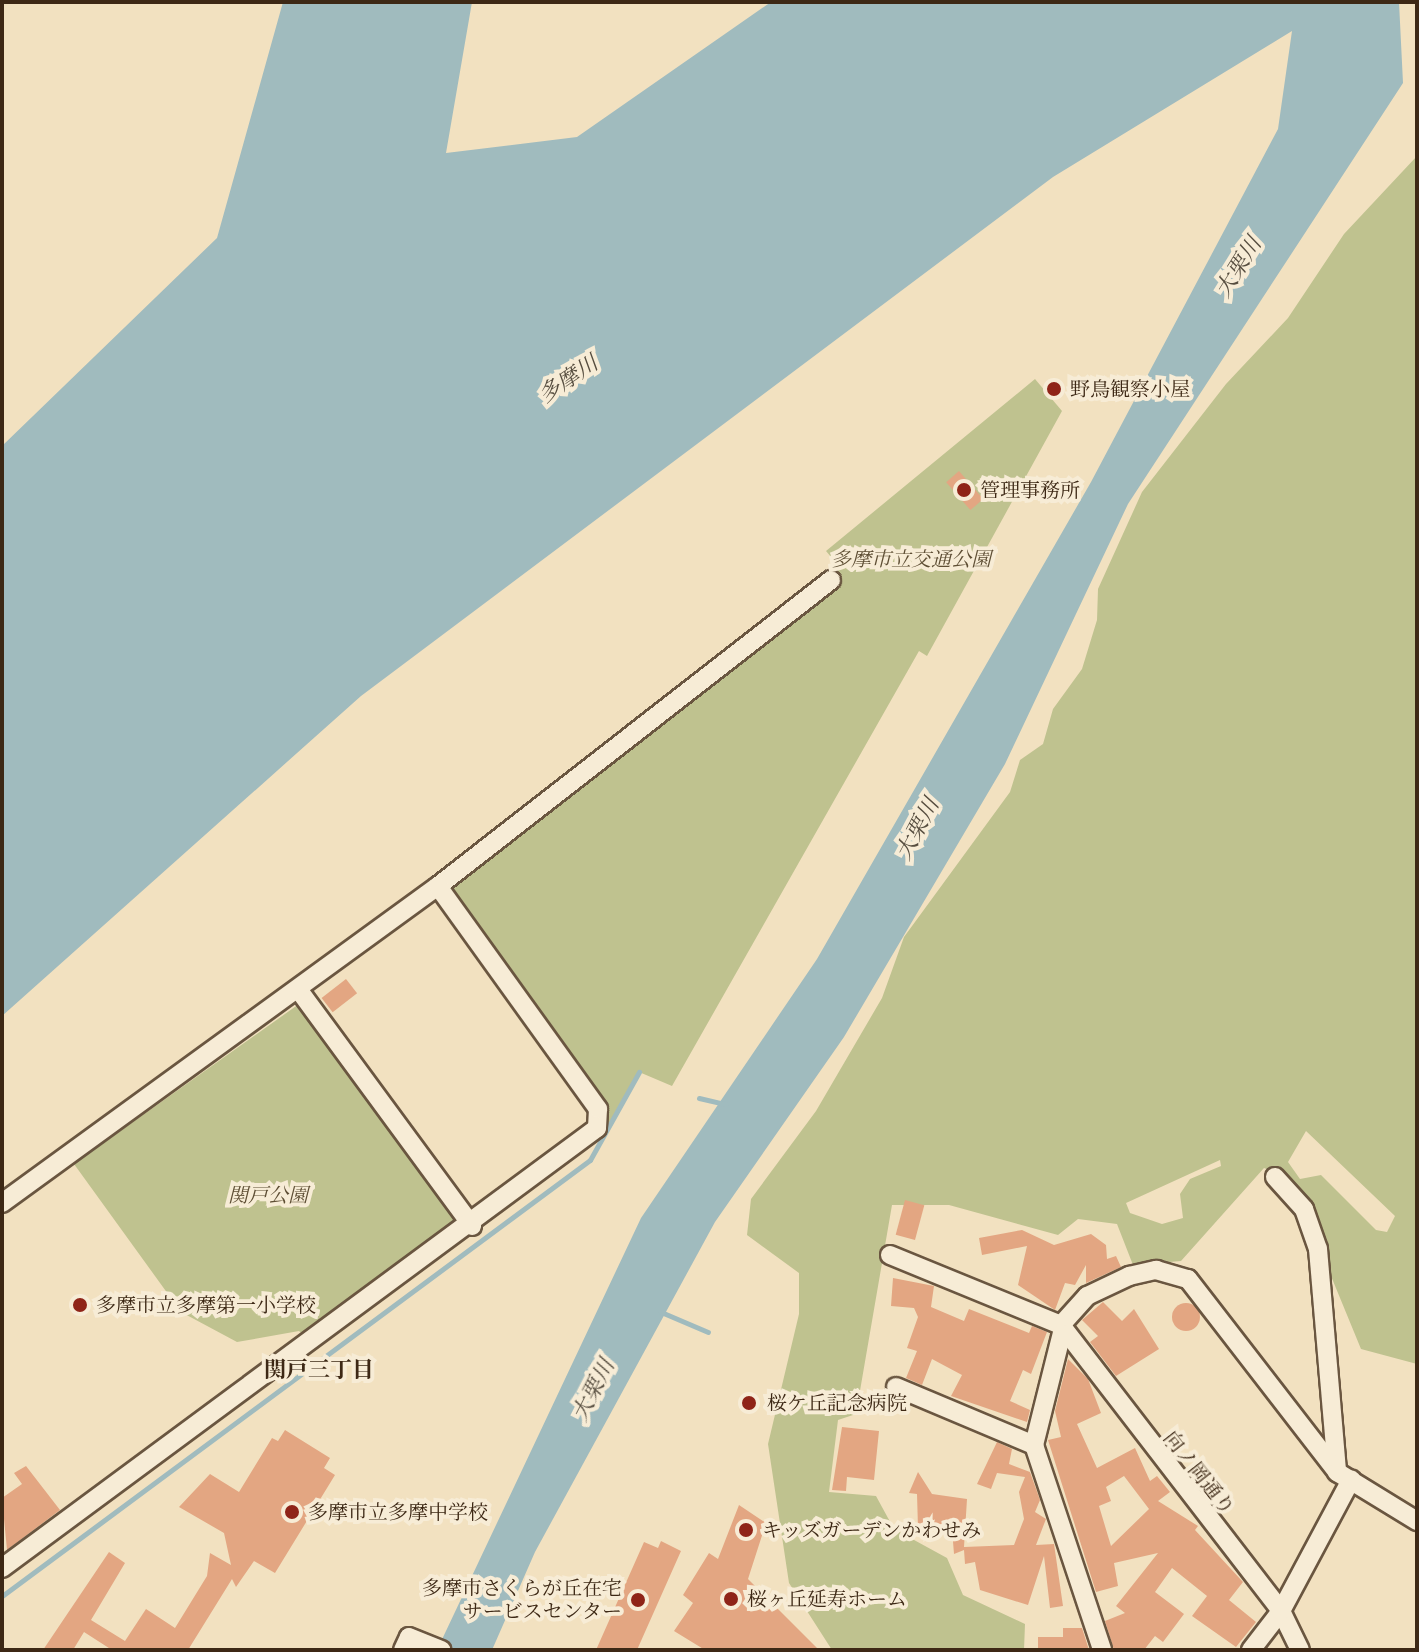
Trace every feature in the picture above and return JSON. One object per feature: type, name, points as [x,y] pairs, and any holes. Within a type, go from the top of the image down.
[{"type":"street","points":[[2,1203],[438,886],[831,580]]},
{"type":"street","points":[[2,1568],[472,1226],[597,1128],[598,1109],[438,886]]},
{"type":"street","points":[[298,989],[472,1226]]},
{"type":"street","points":[[1251,1650],[1281,1611],[1344,1476],[1318,1249],[1304,1209],[1275,1177]]},
{"type":"street","points":[[890,1255],[1062,1329]]},
{"type":"street","points":[[1102,1650],[1034,1445],[1062,1329],[1087,1296],[1129,1276],[1156,1270],[1188,1279],[1344,1476],[1417,1521]]},
{"type":"street","name":"向ノ岡通り","points":[[1062,1329],[1281,1611],[1300,1650]]},
{"type":"street","points":[[896,1387],[1034,1445]]},
{"type":"street","points":[[406,1643],[441,1650]]},
{"type":"green space","points":[[1417,156],[1417,1364],[1361,1349],[1324,1259],[1276,1173],[1264,1168],[1181,1261],[1133,1265],[1117,1224],[1078,1219],[1058,1235],[949,1205],[892,1205],[856,1414],[838,1420],[829,1492],[876,1496],[894,1529],[947,1558],[963,1595],[1025,1624],[1024,1650],[832,1650],[789,1583],[768,1444],[799,1314],[799,1273],[747,1235],[751,1199],[816,1111],[882,998],[904,937],[1010,792],[1020,760],[1043,744],[1053,709],[1082,669],[1097,620],[1098,589],[1142,492],[1226,384],[1288,318],[1344,234]],"holes":[[[1306,1131],[1395,1216],[1387,1232],[1376,1230],[1321,1175],[1300,1179],[1288,1162]],[[1220,1160],[1221,1166],[1190,1179],[1180,1194],[1183,1218],[1162,1224],[1130,1213],[1126,1203]]]},
{"type":"green space","name":"多摩市立交通公園","points":[[1035,379],[1062,411],[927,656],[919,651],[672,1086],[639,1072],[606,1132],[597,1128],[598,1109],[455,897],[453,884],[835,585],[826,575],[837,564],[826,551]]},
{"type":"green space","name":"関戸公園","points":[[299,1004],[454,1218],[453,1228],[307,1338],[299,1331],[237,1342],[181,1312],[74,1164]]},
{"type":"water","points":[[283,2],[472,2],[446,153],[577,137],[771,2],[1399,2],[1403,83],[1128,504],[1005,764],[844,1037],[715,1222],[535,1552],[492,1650],[437,1650],[641,1218],[817,959],[1091,482],[1278,129],[1292,31],[1053,177],[361,696],[2,1016],[2,446],[217,238]]},
{"type":"building","name":"管理事務所","points":[[959,471],[983,499],[970,510],[946,482]]},
{"type":"building","points":[[346,979],[357,993],[333,1012],[322,998]]},
{"type":"building","points":[[905,1200],[924,1205],[915,1240],[896,1235]]},
{"type":"building","points":[[1022,1230],[1054,1245],[1091,1234],[1106,1245],[1107,1259],[1116,1256],[1121,1267],[1086,1283],[1086,1265],[1075,1285],[1065,1283],[1055,1310],[1018,1285],[1027,1246],[982,1255],[979,1238]]},
{"type":"building","points":[[893,1278],[934,1286],[931,1307],[964,1321],[969,1309],[1029,1333],[1032,1326],[1047,1332],[1031,1374],[1023,1370],[1010,1401],[1030,1410],[1027,1422],[951,1396],[962,1375],[932,1359],[922,1385],[906,1378],[917,1351],[907,1348],[918,1317],[914,1308],[891,1306]]},
{"type":"building","points":[[1103,1302],[1122,1321],[1134,1309],[1159,1349],[1116,1376],[1090,1342],[1098,1336],[1082,1320]]},
{"type":"building","points":[[1186,1303],[1196,1307],[1200,1317],[1196,1327],[1186,1331],[1176,1327],[1172,1317],[1176,1307]]},
{"type":"building","points":[[1068,1359],[1088,1379],[1101,1413],[1077,1424],[1097,1468],[1135,1448],[1150,1481],[1157,1476],[1170,1492],[1158,1501],[1198,1526],[1195,1530],[1243,1582],[1229,1600],[1256,1622],[1236,1647],[1192,1616],[1207,1596],[1172,1568],[1155,1592],[1184,1614],[1163,1642],[1155,1636],[1144,1650],[1114,1650],[1105,1621],[1125,1613],[1116,1606],[1158,1553],[1114,1563],[1118,1586],[1096,1592],[1048,1440],[1061,1437],[1055,1411]],"holes":[[[1124,1476],[1149,1509],[1111,1546],[1099,1506],[1111,1501],[1106,1487]]]},
{"type":"building","points":[[842,1427],[879,1431],[874,1480],[847,1477],[846,1491],[832,1490]]},
{"type":"building","points":[[285,1430],[330,1458],[324,1468],[335,1475],[275,1573],[254,1561],[236,1587],[232,1579],[188,1650],[112,1650],[84,1632],[73,1650],[43,1650],[109,1552],[125,1563],[91,1620],[125,1641],[146,1609],[175,1628],[207,1576],[210,1553],[231,1565],[224,1533],[179,1507],[210,1474],[239,1492],[272,1438],[278,1441]]},
{"type":"building","points":[[997,1442],[1012,1449],[1009,1464],[1030,1472],[1040,1500],[1035,1512],[1046,1519],[1036,1545],[1054,1544],[1063,1606],[1050,1608],[1044,1556],[1028,1605],[980,1590],[975,1562],[965,1564],[964,1550],[954,1554],[952,1529],[918,1528],[917,1494],[909,1493],[918,1472],[932,1494],[967,1499],[964,1547],[1014,1545],[1024,1519],[1019,1492],[1025,1477],[997,1473],[991,1489],[977,1484]]},
{"type":"building","points":[[26,1466],[60,1510],[7,1550],[2,1498],[22,1484],[14,1473]]},
{"type":"building","name":"桜ヶ丘延寿ホーム","points":[[739,1505],[766,1523],[748,1579],[819,1650],[705,1650],[674,1631],[693,1603],[683,1595],[709,1553],[718,1559]]},
{"type":"building","name":"多摩市さくらが丘在宅 サービスセンター","points":[[661,1541],[681,1551],[637,1650],[596,1650],[644,1542],[658,1548]]},
{"type":"building","points":[[1063,1628],[1082,1628],[1089,1650],[1038,1650],[1038,1637],[1063,1637]]},
{"type":"waterway","points":[[2,1596],[590,1160],[639,1072]]},
{"type":"waterway","points":[[699,1098],[725,1104]]},
{"type":"waterway","points":[[661,1312],[708,1332]]},
{"type":"place","name":"野鳥観察小屋","points":[[1054,389]]},
{"type":"place","name":"管理事務所","points":[[964,490]]},
{"type":"place","name":"多摩市立多摩第一小学校","points":[[80,1305]]},
{"type":"place","name":"桜ケ丘記念病院","points":[[749,1403]]},
{"type":"place","name":"多摩市立多摩中学校","points":[[292,1512]]},
{"type":"place","name":"キッズガーデンかわせみ","points":[[746,1530]]},
{"type":"place","name":"桜ヶ丘延寿ホーム","points":[[731,1599]]},
{"type":"place","name":"多摩市さくらが丘在宅 サービスセンター","points":[[638,1600]]},
{"type":"district","name":"関戸三丁目","points":[[319,1370]]},
{"type":"water label","name":"大栗川","points":[[1238,267]]},
{"type":"water label","name":"多摩川","points":[[568,379]]},
{"type":"water label","name":"大栗川","points":[[917,829]]},
{"type":"water label","name":"大栗川","points":[[593,1390]]}]
